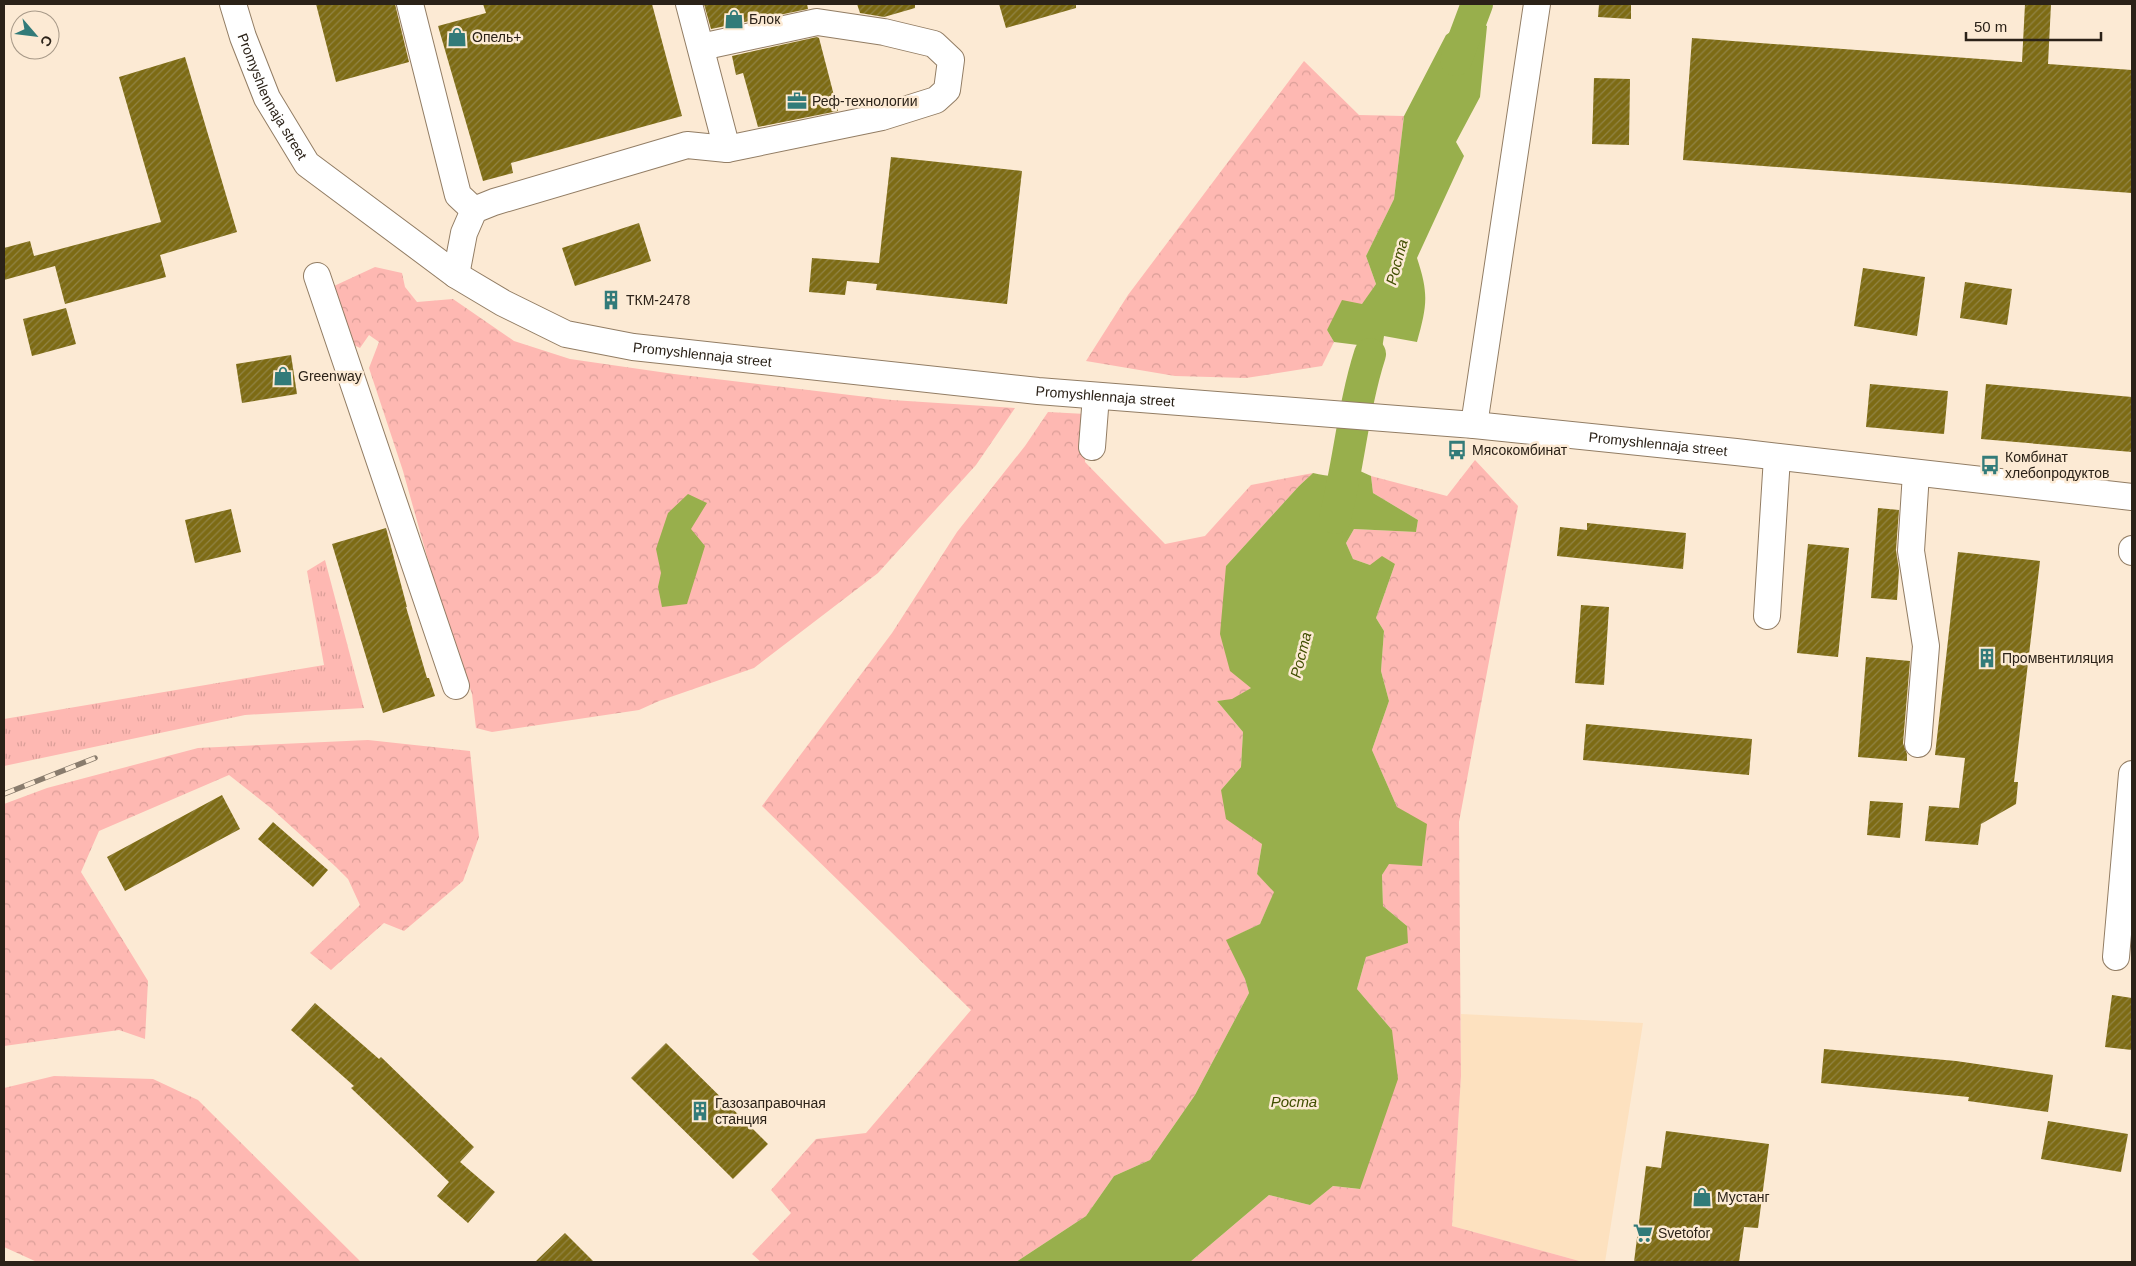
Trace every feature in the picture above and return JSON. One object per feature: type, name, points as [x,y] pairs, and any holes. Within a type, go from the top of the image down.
[{"type":"street","name":"Promyshlennaja street","points":[[233,4],[243,37],[267,98],[306,164],[456,276],[503,303],[566,334],[633,347],[1096,396],[1474,425],[2132,497]]},
{"type":"street","points":[[410,4],[458,195],[474,210]]},
{"type":"street","points":[[689,4],[727,149]]},
{"type":"street","points":[[1474,425],[1537,4]]},
{"type":"street","points":[[456,276],[464,233],[474,210],[494,202],[687,145],[727,149],[882,117],[936,100],[947,90],[950,60],[934,44],[884,32],[817,22],[701,47]]},
{"type":"street","points":[[317,276],[456,686]]},
{"type":"street","points":[[1092,447],[1096,396]]},
{"type":"street","points":[[1767,616],[1777,457]]},
{"type":"street","points":[[1916,473],[1911,551],[1926,646],[1918,744]]},
{"type":"street","points":[[2116,957],[2132,774]]},
{"type":"shaded area","points":[[1461,1014],[1643,1023],[1605,1262],[1583,1262],[1452,1226],[1461,1076]]},
{"type":"green space","points":[[1304,61],[1359,115],[1404,116],[1394,199],[1366,256],[1376,284],[1362,305],[1327,330],[1334,342],[1322,366],[1246,378],[1175,376],[1086,361],[1128,295]]},
{"type":"green space","points":[[375,267],[402,273],[405,287],[417,302],[453,299],[514,341],[570,359],[674,374],[892,400],[1015,408],[976,465],[878,573],[754,668],[659,701],[639,710],[492,732],[476,728],[472,694],[435,585],[403,471],[369,368],[379,342],[369,335],[360,348],[346,341],[337,311],[334,286]]},
{"type":"green space","points":[[1048,412],[1086,414],[1085,462],[1165,544],[1205,536],[1251,485],[1313,473],[1226,566],[1251,688],[1232,700],[1217,701],[1243,732],[1241,767],[1221,790],[1262,844],[1257,874],[1275,891],[1260,924],[1227,940],[1245,979],[1249,993],[1195,1095],[1150,1160],[1114,1176],[1086,1216],[1016,1262],[761,1262],[752,1254],[791,1213],[771,1190],[816,1139],[866,1133],[971,1010],[762,806],[892,633],[957,532],[1025,446]]},
{"type":"green space","points":[[1475,460],[1518,506],[1459,822],[1461,1076],[1452,1226],[1583,1262],[1190,1262],[1269,1195],[1310,1205],[1333,1186],[1359,1189],[1392,1030],[1357,989],[1366,957],[1407,926],[1383,906],[1382,875],[1388,864],[1397,807],[1372,750],[1389,701],[1381,671],[1384,631],[1376,618],[1395,564],[1370,565],[1353,559],[1346,543],[1354,529],[1416,532],[1418,520],[1373,493],[1371,476],[1447,496]]},
{"type":"green space","points":[[325,560],[364,708],[245,715],[4,766],[4,719],[324,665],[307,571]]},
{"type":"green space","points":[[368,740],[470,751],[479,837],[463,881],[404,931],[384,923],[331,970],[310,953],[360,905],[348,879],[336,867],[272,809],[229,775],[99,831],[81,872],[148,981],[145,1039],[119,1030],[4,1046],[4,804],[47,788],[198,748]]},
{"type":"green space","points":[[54,1076],[153,1079],[198,1100],[361,1262],[37,1262],[4,1247],[4,1088]]},
{"type":"water","name":"Роста","points":[[1470,18],[1487,26],[1480,97],[1456,142],[1464,156],[1417,258],[1425,291],[1425,309],[1417,342],[1384,336],[1380,362],[1366,399],[1356,396],[1358,345],[1334,342],[1327,330],[1342,300],[1362,304],[1376,284],[1366,256],[1394,199],[1404,116],[1446,35]]},
{"type":"water","name":"Роста","points":[[1360,471],[1371,476],[1373,493],[1418,520],[1416,532],[1354,529],[1346,543],[1353,559],[1370,565],[1382,556],[1395,564],[1376,618],[1384,631],[1381,671],[1389,701],[1372,750],[1397,807],[1427,824],[1422,866],[1389,864],[1382,875],[1383,906],[1407,926],[1408,943],[1366,957],[1357,989],[1392,1030],[1398,1079],[1360,1189],[1333,1186],[1310,1205],[1269,1195],[1190,1262],[1016,1262],[1086,1216],[1114,1176],[1150,1160],[1195,1095],[1249,993],[1245,979],[1226,940],[1260,924],[1274,892],[1257,874],[1262,844],[1226,819],[1221,790],[1241,767],[1243,732],[1217,701],[1232,699],[1251,688],[1230,671],[1220,634],[1226,566],[1313,473],[1337,476],[1349,475]]},
{"type":"water","points":[[688,494],[707,503],[691,529],[705,546],[687,604],[662,607],[658,587],[661,573],[656,549],[668,513]]},
{"type":"building","points":[[316,4],[395,4],[409,62],[336,82]]},
{"type":"building","points":[[483,4],[652,4],[682,116],[511,163],[513,173],[483,181],[438,26],[486,13]]},
{"type":"building","name":"Блок","points":[[704,4],[807,4],[808,9],[711,29]]},
{"type":"building","points":[[857,4],[915,4],[915,8],[884,17],[860,13]]},
{"type":"building","points":[[999,4],[1076,4],[1076,8],[1006,28]]},
{"type":"building","points":[[1599,4],[1631,4],[1631,19],[1598,17]]},
{"type":"building","points":[[2025,4],[2051,4],[2048,64],[2132,70],[2132,193],[1683,160],[1692,38],[2022,62]]},
{"type":"building","points":[[819,38],[838,111],[758,127],[743,73],[736,75],[732,56]]},
{"type":"building","points":[[185,57],[237,232],[160,255],[166,277],[65,304],[55,266],[4,280],[4,248],[30,241],[34,256],[161,222],[119,77]]},
{"type":"building","points":[[1594,78],[1630,79],[1629,145],[1592,144]]},
{"type":"building","points":[[891,157],[1022,171],[1007,304],[876,290],[877,284],[847,281],[845,295],[809,292],[812,258],[879,263]]},
{"type":"building","points":[[639,223],[651,261],[575,286],[562,248]]},
{"type":"building","points":[[1863,268],[1925,277],[1917,336],[1854,326]]},
{"type":"building","points":[[1965,282],[2012,289],[2007,325],[1960,318]]},
{"type":"building","points":[[66,308],[76,344],[32,356],[23,319]]},
{"type":"building","points":[[291,355],[297,394],[242,403],[236,364]]},
{"type":"building","points":[[1870,384],[1948,391],[1944,434],[1866,427]]},
{"type":"building","points":[[1986,384],[2132,397],[2132,452],[1981,439]]},
{"type":"building","points":[[1878,508],[1899,510],[1896,550],[1899,570],[1897,600],[1871,598]]},
{"type":"building","points":[[231,509],[241,552],[195,563],[185,520]]},
{"type":"building","points":[[1587,523],[1686,533],[1683,569],[1557,556],[1560,527],[1587,530]]},
{"type":"building","points":[[386,528],[406,607],[427,678],[429,678],[435,696],[383,713],[332,544]]},
{"type":"building","points":[[1808,544],[1849,548],[1838,657],[1797,653]]},
{"type":"building","name":"Промвентиляция","points":[[1958,552],[2040,561],[2014,782],[2018,782],[2016,804],[1981,824],[1978,845],[1925,841],[1929,806],[1959,808],[1965,758],[1935,755]]},
{"type":"building","points":[[1581,605],[1609,607],[1604,685],[1575,683]]},
{"type":"building","points":[[1866,657],[1910,661],[1903,743],[1907,754],[1907,761],[1858,757]]},
{"type":"building","points":[[1586,724],[1752,739],[1749,775],[1583,760]]},
{"type":"building","points":[[222,795],[240,829],[125,891],[107,857]]},
{"type":"building","points":[[1870,801],[1903,803],[1900,838],[1867,835]]},
{"type":"building","points":[[273,822],[328,870],[313,887],[258,839]]},
{"type":"building","points":[[2112,995],[2132,998],[2132,1050],[2105,1047]]},
{"type":"building","points":[[315,1003],[379,1059],[381,1057],[474,1147],[460,1162],[495,1192],[468,1223],[437,1196],[449,1182],[351,1088],[354,1086],[291,1030]]},
{"type":"building","name":"Газозаправочная станция","points":[[666,1043],[768,1144],[733,1179],[631,1078]]},
{"type":"building","points":[[1824,1049],[1956,1061],[2053,1075],[2048,1112],[1968,1101],[1969,1097],[1821,1083]]},
{"type":"building","points":[[2048,1121],[2128,1134],[2121,1172],[2041,1159]]},
{"type":"building","name":"Мустанг","points":[[1666,1131],[1769,1144],[1758,1228],[1744,1227],[1739,1262],[1634,1262],[1646,1166],[1661,1168]]},
{"type":"building","points":[[565,1233],[594,1262],[535,1262]]},
{"type":"waterway","name":"Роста","points":[[1456,60],[1477,4]]},
{"type":"waterway","name":"Роста","points":[[1335,518],[1359,394],[1370,354]]},
{"type":"railway","points":[[4,794],[95,758]]},
{"type":"place","name":"Блок","points":[[734,19]]},
{"type":"place","name":"Опель+","points":[[457,37]]},
{"type":"place","name":"Реф-технологии","points":[[797,101]]},
{"type":"place","name":"ТКМ-2478","points":[[611,300]]},
{"type":"place","name":"Greenway","points":[[283,376]]},
{"type":"place","name":"Мясокомбинат","points":[[1457,450]]},
{"type":"place","name":"Комбинат хлебопродуктов","points":[[1990,465]]},
{"type":"place","name":"Промвентиляция","points":[[1987,658]]},
{"type":"place","name":"Газозаправочная станция","points":[[700,1111]]},
{"type":"place","name":"Мустанг","points":[[1702,1197]]},
{"type":"place","name":"Svetofor","points":[[1643,1233]]}]
